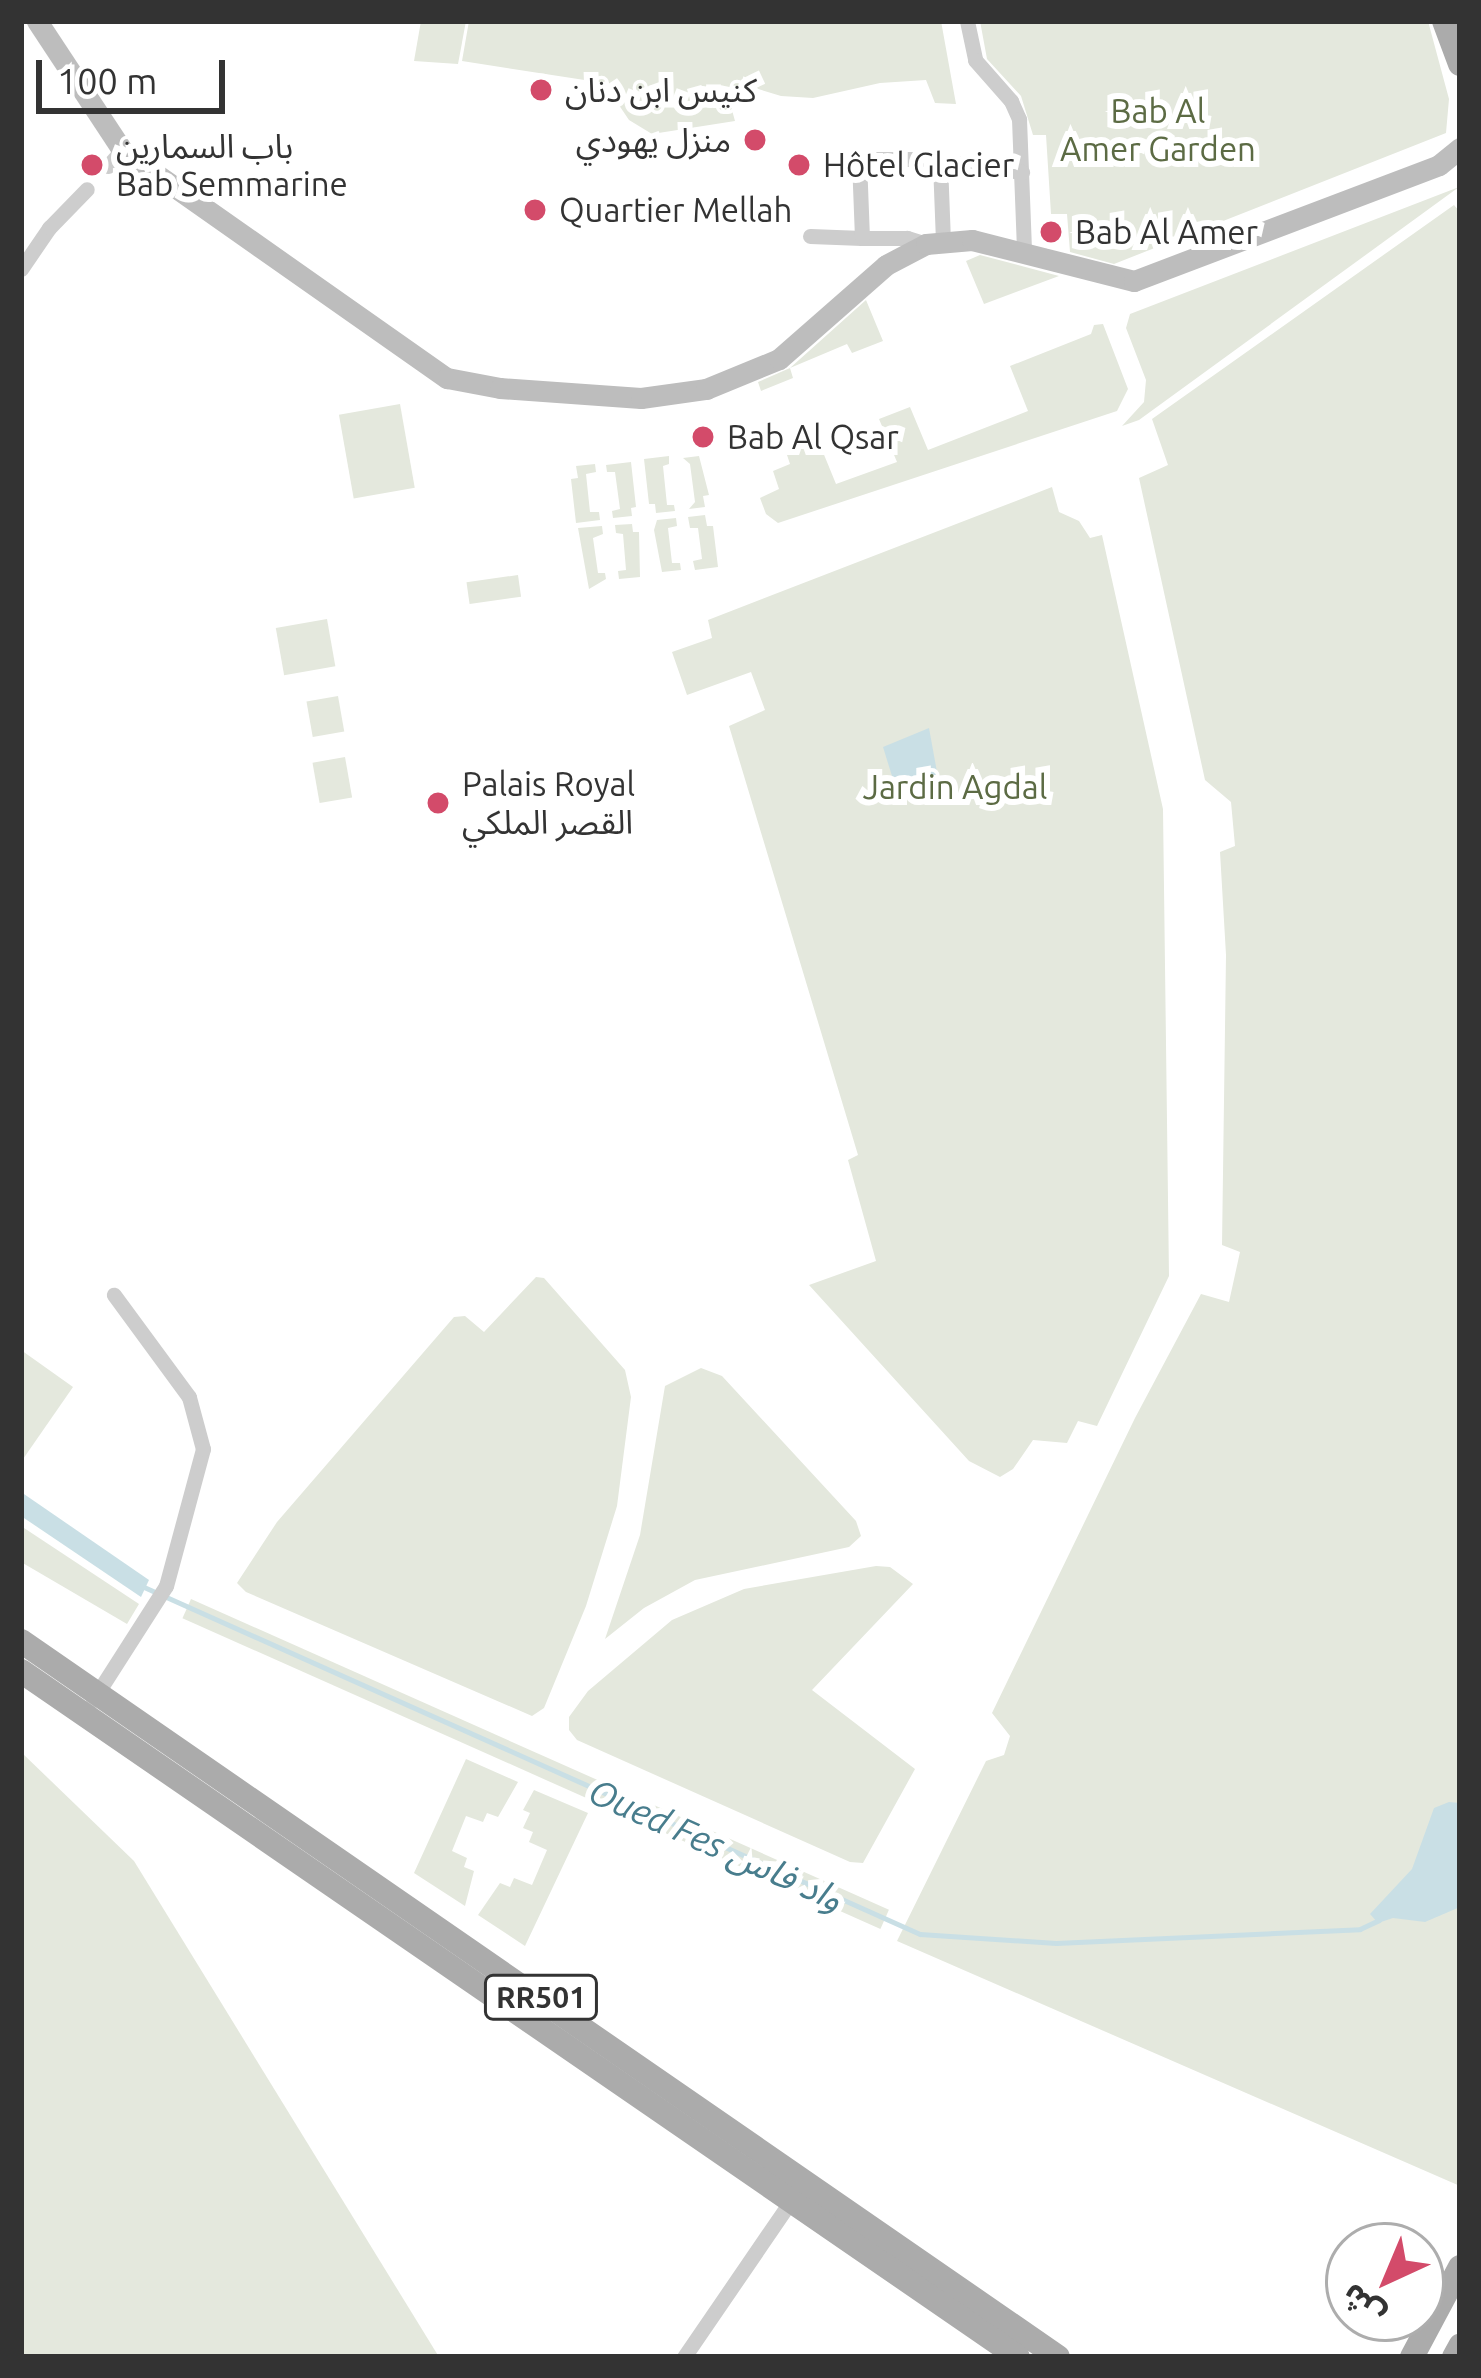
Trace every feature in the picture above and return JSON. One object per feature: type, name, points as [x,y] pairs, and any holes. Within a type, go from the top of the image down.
[{"type":"main road","points":[[1444,21],[1460,64]]},
{"type":"main road","name":"RR501","points":[[21,1641],[90,1704],[767,2171],[1058,2357]]},
{"type":"main road","name":"RR501","points":[[21,1671],[90,1704]]},
{"type":"main road","name":"RR501","points":[[767,2171],[790,2202],[1018,2357]]},
{"type":"main road","points":[[1412,2357],[1460,2266]]},
{"type":"main road","points":[[1454,2357],[1460,2346]]},
{"type":"street","points":[[37,21],[115,158],[458,382],[641,398],[719,386],[779,358],[886,265],[934,242]]},
{"type":"street","points":[[967,21],[975,60],[1016,111],[1024,251]]},
{"type":"street","points":[[810,236],[973,240],[1134,281],[1450,164],[1460,148]]},
{"type":"street","points":[[862,238],[859,159],[1022,172]]},
{"type":"street","points":[[934,242],[940,163]]},
{"type":"street","points":[[21,269],[49,227],[87,189]]},
{"type":"street","points":[[90,1704],[166,1586],[203,1449],[198,1415],[114,1295]]},
{"type":"street","points":[[684,2357],[790,2202]]},
{"type":"green space","points":[[421,21],[466,21],[458,64],[414,61]]},
{"type":"green space","points":[[469,21],[941,21],[956,104],[935,103],[926,80],[880,83],[813,98],[781,96],[742,84],[727,92],[735,121],[652,134],[629,120],[604,83],[462,61]]},
{"type":"green space","name":"Bab Al Amer Garden","points":[[980,21],[1428,21],[1449,99],[1446,133],[1114,264],[1070,252],[1067,214],[1051,214],[1046,135],[1033,135],[1021,96],[987,59]]},
{"type":"green space","points":[[1459,187],[1139,420],[1122,426],[1144,402],[1146,380],[1126,328],[1130,314]]},
{"type":"green space","points":[[1454,205],[1460,212],[1460,2186],[897,1941],[986,1761],[1004,1755],[1010,1736],[992,1713],[1135,1418],[1201,1294],[1229,1302],[1240,1252],[1222,1245],[1226,955],[1220,852],[1235,846],[1231,802],[1205,780],[1139,478],[1168,465],[1152,419]]},
{"type":"green space","points":[[980,255],[1059,276],[984,304],[966,261]]},
{"type":"green space","points":[[866,300],[883,341],[852,353],[847,344],[790,368]]},
{"type":"green space","points":[[1103,324],[1128,389],[1117,411],[778,523],[766,514],[760,498],[779,489],[773,471],[790,464],[786,452],[818,440],[836,484],[897,462],[879,419],[910,407],[928,450],[1028,411],[1010,366],[1091,334],[1094,325]]},
{"type":"green space","points":[[790,368],[793,378],[761,391],[758,382]]},
{"type":"green space","points":[[400,404],[415,488],[354,498],[339,415]]},
{"type":"green space","points":[[669,456],[669,464],[663,466],[667,505],[674,505],[675,511],[656,513],[655,504],[649,504],[644,459]]},
{"type":"green space","points":[[699,456],[709,495],[703,496],[705,507],[689,509],[695,502],[690,464],[683,458]]},
{"type":"green space","points":[[631,462],[636,507],[631,508],[632,516],[613,518],[612,511],[620,509],[615,472],[607,472],[606,465]]},
{"type":"green space","points":[[595,464],[596,472],[586,474],[590,512],[599,512],[600,520],[576,523],[571,479],[578,478],[576,466]]},
{"type":"green space","name":"Jardin Agdal","points":[[1052,487],[1059,512],[1079,521],[1090,538],[1102,535],[1163,809],[1169,1276],[1097,1426],[1078,1421],[1067,1443],[1033,1440],[1013,1469],[1000,1477],[969,1461],[809,1285],[876,1261],[848,1160],[858,1155],[729,726],[765,710],[751,672],[687,695],[672,652],[712,638],[708,620]]},
{"type":"green space","points":[[705,515],[707,526],[713,526],[718,567],[695,570],[693,561],[702,559],[698,528],[690,528],[688,517]]},
{"type":"green space","points":[[676,518],[677,526],[668,528],[672,563],[680,563],[681,570],[662,572],[654,530],[657,520]]},
{"type":"green space","points":[[632,524],[633,532],[639,532],[640,577],[619,579],[618,571],[626,570],[623,534],[616,533],[615,525]]},
{"type":"green space","points":[[602,526],[603,534],[593,538],[598,573],[605,573],[606,579],[589,589],[578,528]]},
{"type":"green space","points":[[518,575],[521,597],[470,604],[467,582]]},
{"type":"green space","points":[[327,619],[335,666],[284,675],[276,628]]},
{"type":"green space","points":[[338,696],[344,731],[313,737],[306,702]]},
{"type":"green space","points":[[345,757],[352,797],[320,803],[313,763]]},
{"type":"green space","points":[[536,1277],[544,1278],[625,1370],[631,1397],[617,1506],[586,1606],[544,1708],[532,1716],[246,1592],[237,1583],[277,1522],[454,1317],[465,1316],[484,1332]]},
{"type":"green space","points":[[21,1350],[73,1387],[21,1462]]},
{"type":"green space","points":[[701,1368],[722,1376],[856,1521],[861,1536],[849,1547],[695,1580],[644,1608],[605,1639],[640,1535],[665,1386]]},
{"type":"green space","points":[[21,1526],[139,1604],[127,1624],[21,1562]]},
{"type":"green space","points":[[890,1567],[913,1584],[812,1690],[915,1769],[863,1863],[850,1862],[577,1740],[569,1730],[569,1717],[588,1691],[672,1620],[744,1589]]},
{"type":"green space","points":[[191,1599],[889,1910],[880,1929],[182,1618]]},
{"type":"green space","points":[[21,1752],[134,1861],[439,2357],[21,2357]]},
{"type":"green space","points":[[466,1759],[518,1782],[498,1817],[487,1813],[483,1822],[466,1816],[452,1851],[467,1858],[464,1867],[474,1871],[465,1906],[414,1873]]},
{"type":"green space","points":[[534,1790],[588,1813],[525,1946],[478,1915],[500,1883],[510,1887],[514,1878],[532,1885],[547,1850],[529,1842],[533,1832],[523,1828],[530,1813],[523,1810]]},
{"type":"water","points":[[929,728],[941,794],[917,801],[896,789],[883,747]]},
{"type":"water","points":[[21,1492],[149,1580],[141,1597],[21,1516]]},
{"type":"water","points":[[1460,1803],[1460,1907],[1425,1922],[1393,1918],[1378,1923],[1370,1914],[1412,1869],[1434,1808]]},
{"type":"waterway","name":"Oued Fes واد فاس","points":[[142,1586],[920,1934],[1056,1943],[1360,1929],[1379,1920]]},
{"type":"place","name":"كنيس ابن دنان","points":[[541,90]]},
{"type":"place","name":"منزل يهودي","points":[[755,140]]},
{"type":"place","name":"باب السمارين Bab Semmarine","points":[[92,165]]},
{"type":"place","name":"Hôtel Glacier","points":[[799,165]]},
{"type":"place","name":"Quartier Mellah","points":[[535,210]]},
{"type":"place","name":"Bab Al Amer","points":[[1051,232]]},
{"type":"place","name":"Bab Al Qsar","points":[[703,437]]},
{"type":"place","name":"Palais Royal القصر الملكي","points":[[438,803]]}]
